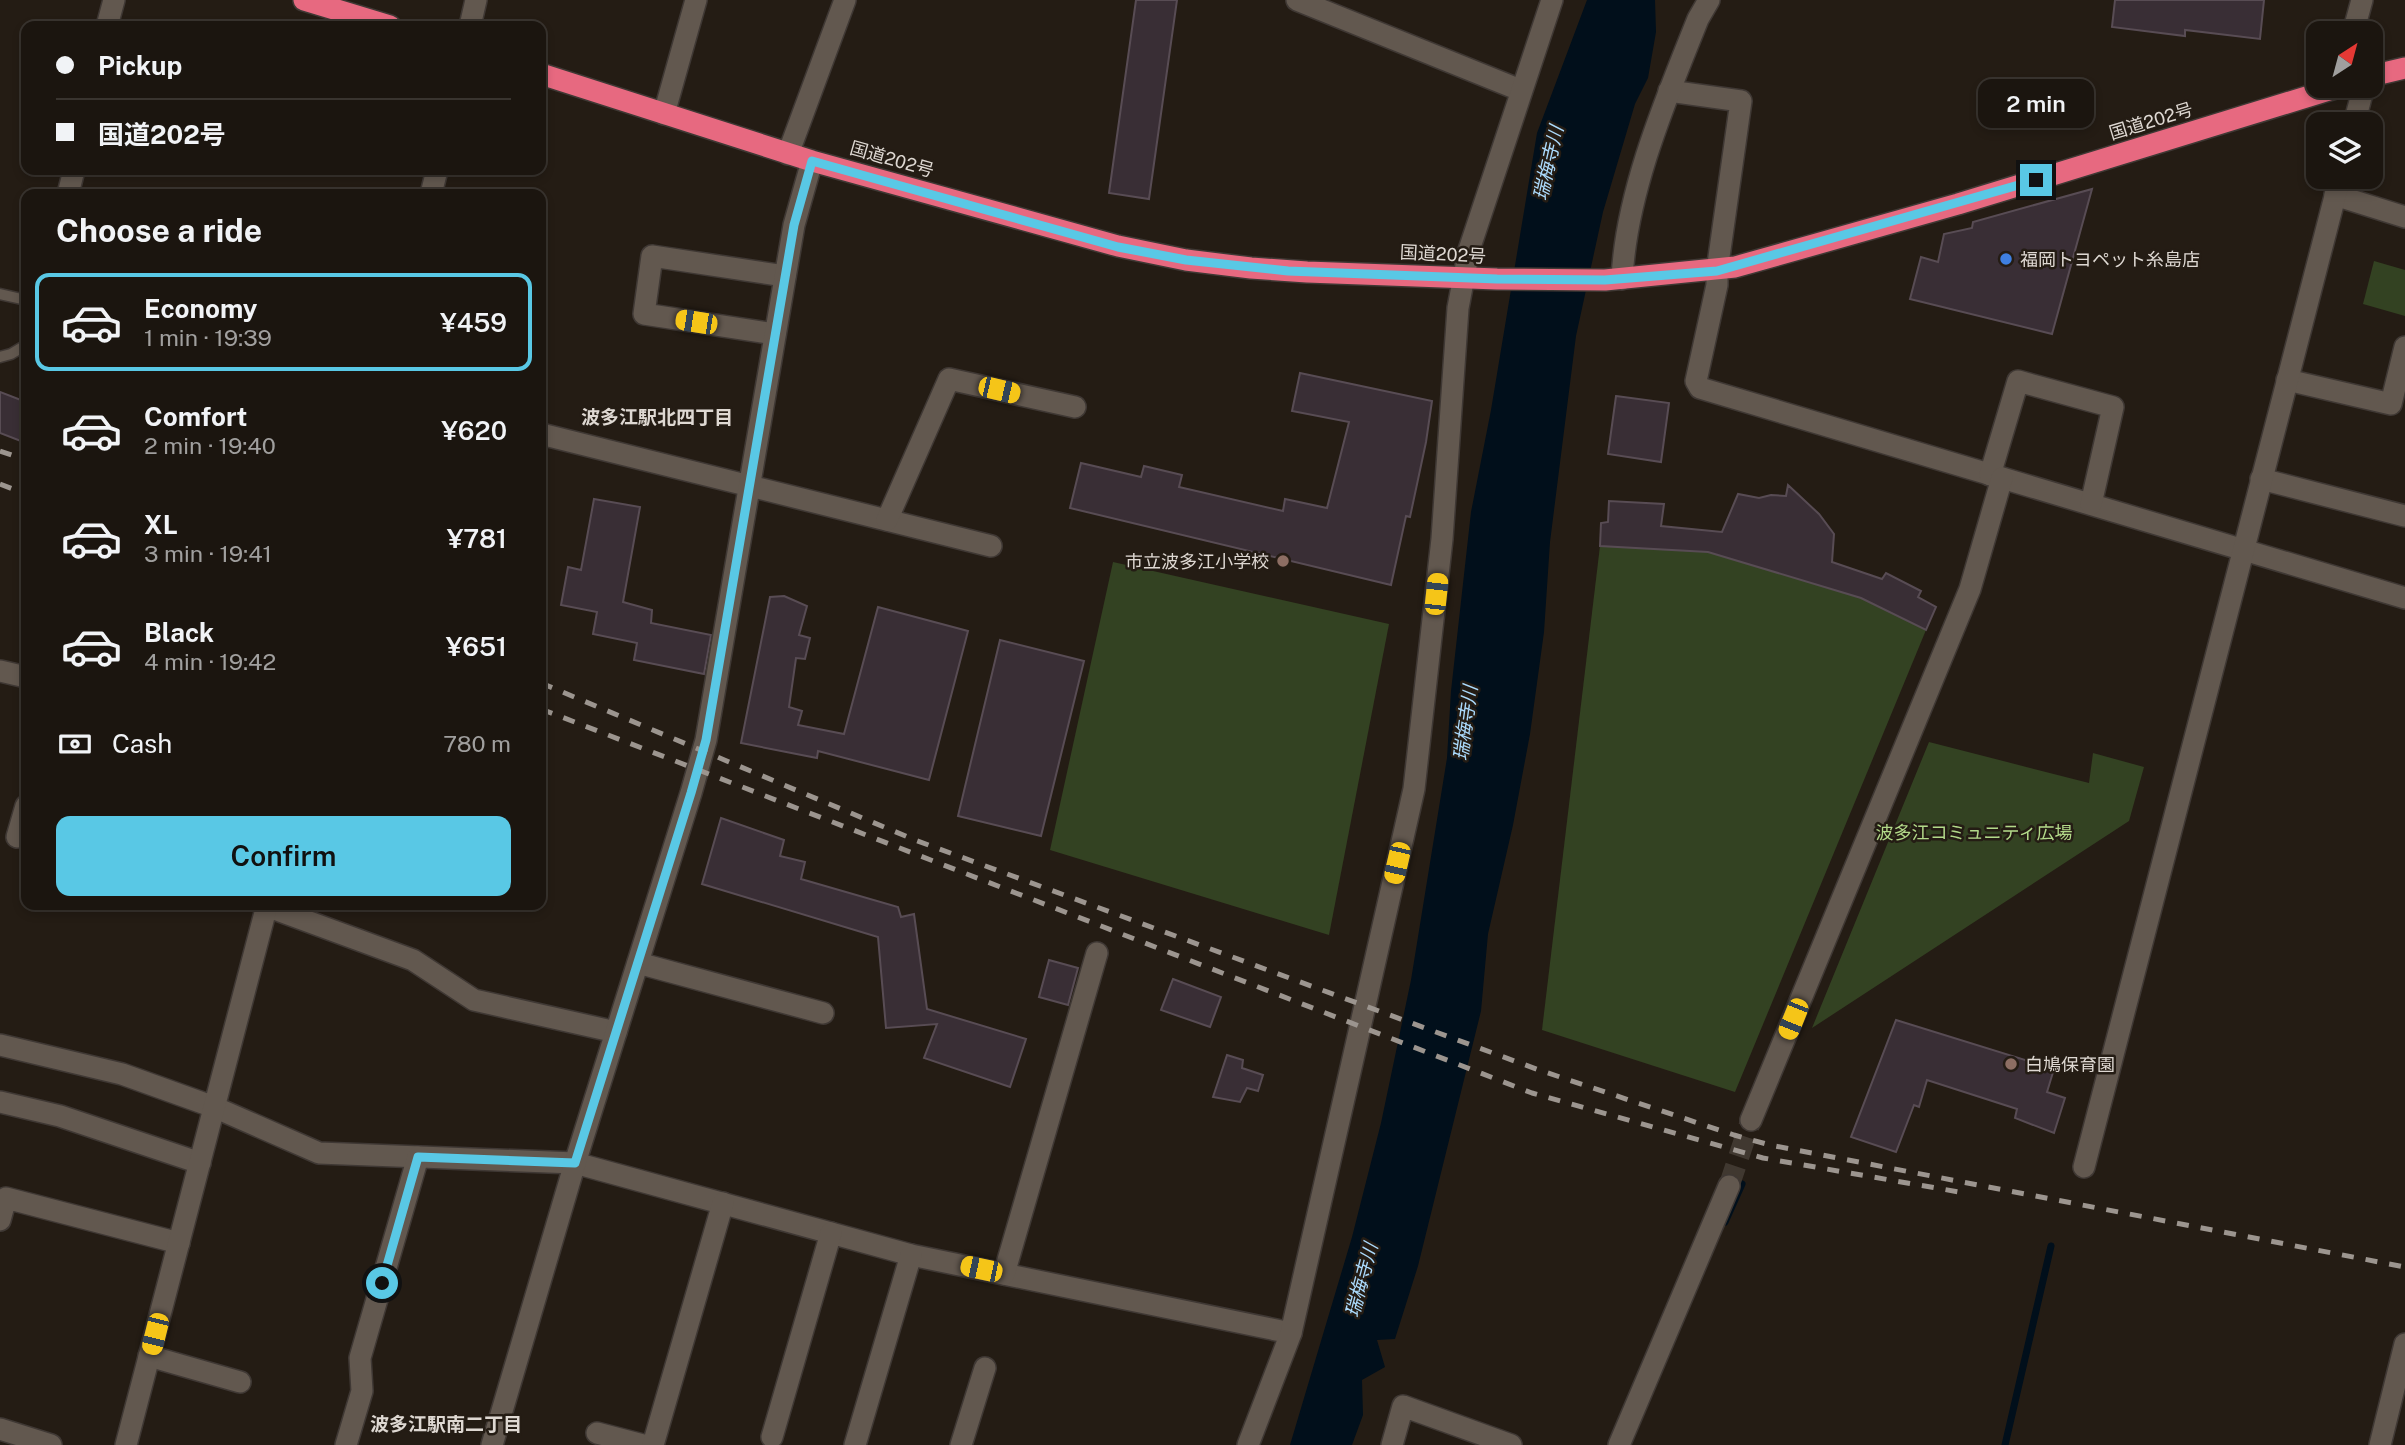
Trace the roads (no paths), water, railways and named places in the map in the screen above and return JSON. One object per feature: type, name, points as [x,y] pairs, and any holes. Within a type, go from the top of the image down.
[{"type":"highway","points":[[315,2],[374,21]]},
{"type":"highway","points":[[2384,73],[2405,68]]},
{"type":"highway","name":"国道202号","points":[[546,76],[788,154],[1118,247],[1186,260],[1262,269],[1497,279],[1613,279],[1717,271],[1958,204],[2306,96]]},
{"type":"street","points":[[108,21],[114,0]]},
{"type":"street","points":[[471,21],[476,0]]},
{"type":"street","points":[[664,114],[696,0]]},
{"type":"street","points":[[788,154],[845,0]]},
{"type":"street","points":[[1297,0],[1520,90]]},
{"type":"street","points":[[1248,1445],[1291,1333],[1414,789],[1442,539],[1458,309],[1469,250],[1552,0]]},
{"type":"street","points":[[1613,279],[1623,253],[1648,150],[1698,19],[1709,0]]},
{"type":"street","points":[[2356,21],[2362,0]]},
{"type":"street","points":[[1670,91],[1741,101],[1717,285],[1696,381],[1700,388],[2405,598]]},
{"type":"street","points":[[492,1445],[575,1163],[706,740],[794,225],[812,161]]},
{"type":"street","points":[[2084,1167],[2337,189]]},
{"type":"street","points":[[2344,189],[2405,217]]},
{"type":"street","points":[[775,334],[644,314],[652,256],[785,275]]},
{"type":"street","points":[[2287,380],[2392,404],[2405,347]]},
{"type":"street","points":[[887,520],[949,379],[1075,407]]},
{"type":"street","points":[[1751,1120],[1970,589],[2018,381],[2113,407],[2091,505]]},
{"type":"street","points":[[546,435],[991,546]]},
{"type":"street","points":[[2260,479],[2405,516]]},
{"type":"street","points":[[0,671],[21,676]]},
{"type":"street","points":[[17,837],[21,823]]},
{"type":"street","points":[[126,1445],[266,910]]},
{"type":"street","points":[[280,910],[413,960],[474,1000],[616,1032]]},
{"type":"street","points":[[1004,1274],[1097,953]]},
{"type":"street","points":[[638,963],[822,1013]]},
{"type":"street","points":[[0,1045],[122,1074],[214,1107],[319,1153],[575,1163],[911,1255],[1291,1333]]},
{"type":"street","points":[[0,1102],[60,1116],[200,1163]]},
{"type":"street","points":[[346,1445],[362,1391],[360,1358],[418,1157]]},
{"type":"street","points":[[1619,1445],[1729,1186]]},
{"type":"street","points":[[0,1220],[6,1198],[179,1243]]},
{"type":"street","points":[[653,1445],[723,1203]]},
{"type":"street","points":[[772,1437],[831,1233]]},
{"type":"street","points":[[855,1445],[911,1255]]},
{"type":"street","points":[[2380,1445],[2405,1344]]},
{"type":"street","points":[[149,1356],[240,1382]]},
{"type":"street","points":[[961,1445],[985,1368]]},
{"type":"street","points":[[1392,1445],[1403,1406],[1511,1445]]},
{"type":"street","points":[[0,1429],[51,1445]]},
{"type":"street","points":[[597,1433],[643,1445]]},
{"type":"lane","points":[[0,294],[21,299]]},
{"type":"lane","points":[[0,357],[21,348]]},
{"type":"water","name":"瑞梅寺川","points":[[1587,0],[1655,0],[1656,32],[1648,78],[1635,104],[1603,212],[1576,336],[1550,542],[1544,632],[1530,734],[1488,934],[1481,1011],[1418,1266],[1395,1339],[1377,1340],[1385,1367],[1362,1380],[1363,1415],[1352,1445],[1290,1445],[1352,1237],[1381,1123],[1411,980],[1447,758],[1451,691],[1471,512],[1491,410],[1537,133]]},
{"type":"waterway","points":[[1725,1222],[1742,1184]]},
{"type":"waterway","points":[[2005,1445],[2051,1246]]},
{"type":"tunnel","points":[[1729,1186],[1751,1120]]},
{"type":"railway","points":[[0,451],[21,458]]},
{"type":"railway","points":[[0,484],[21,492]]},
{"type":"railway","points":[[546,685],[915,840],[1539,1070],[1734,1135],[1770,1145],[2405,1267]]},
{"type":"railway","points":[[546,711],[1532,1093],[1763,1158],[1965,1193]]},
{"type":"place","name":"福岡トヨペット糸島店","points":[[2006,259]]},
{"type":"place","name":"市立波多江小学校","points":[[1283,561]]},
{"type":"place","name":"白鳩保育園","points":[[2011,1064]]},
{"type":"district","name":"波多江駅北四丁目","points":[[657,417]]},
{"type":"district","name":"波多江駅南二丁目","points":[[446,1424]]},
{"type":"park label","name":"波多江コミュニティ広場","points":[[1974,832]]}]
